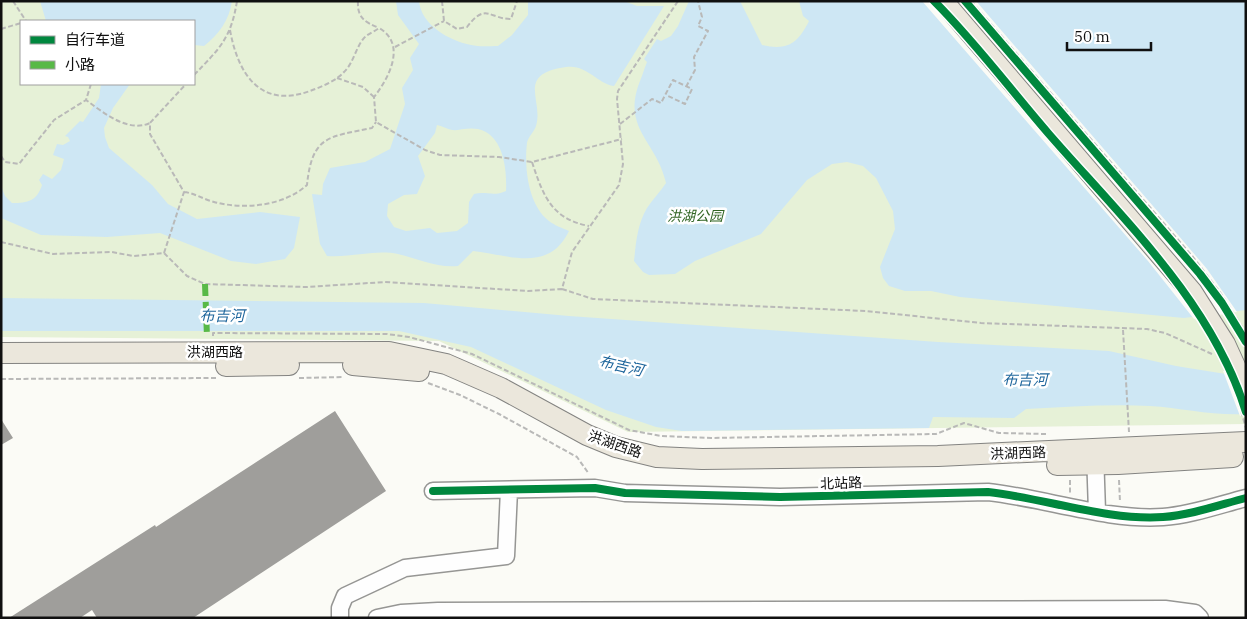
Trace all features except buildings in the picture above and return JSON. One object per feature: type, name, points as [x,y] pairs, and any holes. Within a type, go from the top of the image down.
[{"type":"main road","points":[[943,1],[1192,292],[1226,344],[1242,391]]},
{"type":"main road","points":[[956,1],[1192,274],[1224,319],[1246,360]]},
{"type":"main road","name":"洪湖西路","points":[[1,353],[389,352],[446,364],[501,388],[593,437],[616,447],[657,457],[712,459],[938,456],[1246,456]]},
{"type":"main road","name":"洪湖西路","points":[[1,366],[370,365],[416,370],[443,376],[471,388],[607,457],[666,470],[838,470],[1095,457],[1246,442]]},
{"type":"street","points":[[1095,457],[1097,511]]},
{"type":"street","name":"北站路","points":[[433,491],[595,488],[625,493],[780,497],[988,492],[1020,496],[1120,515],[1164,517],[1246,498]]},
{"type":"street","points":[[340,618],[340,608],[345,596],[405,568],[506,556],[509,490]]},
{"type":"street","points":[[377,618],[401,613],[438,611],[1165,609],[1195,613],[1200,618]]},
{"type":"path","points":[[13,1],[25,20]]},
{"type":"path","points":[[195,74],[225,42],[237,1]]},
{"type":"path","points":[[358,1],[358,12],[364,21],[388,33],[394,47],[391,69],[386,82],[374,97]]},
{"type":"path","points":[[442,1],[444,21]]},
{"type":"path","points":[[444,21],[457,29],[467,28],[473,19],[482,13],[494,13],[502,19],[511,20],[517,1]]},
{"type":"path","points":[[562,289],[572,252],[619,185],[623,164],[617,99],[618,91],[678,1]]},
{"type":"path","points":[[686,87],[695,70],[694,56],[708,31],[698,26],[702,17],[698,1]]},
{"type":"path","points":[[965,1],[1200,274],[1222,303],[1246,342]]},
{"type":"path","points":[[971,1],[1193,257],[1222,295],[1246,333]]},
{"type":"path","points":[[394,47],[444,21]]},
{"type":"path","points":[[1,29],[20,24]]},
{"type":"path","points":[[230,30],[234,55],[251,81],[264,91],[278,96],[292,96],[323,86],[344,72],[365,36],[380,28]]},
{"type":"path","points":[[150,123],[150,134],[184,192],[216,203],[233,205],[254,205],[286,199],[296,195],[307,185],[309,165],[318,146],[337,134],[372,128],[376,122],[374,97],[363,87],[336,77]]},
{"type":"path","points":[[620,124],[633,116],[652,99],[662,103],[673,80],[692,90],[684,104],[666,95]]},
{"type":"path","points":[[1,156],[5,162],[19,164],[54,120],[86,100],[90,85]]},
{"type":"path","points":[[86,100],[112,120],[141,127],[150,123],[185,85]]},
{"type":"path","points":[[376,122],[425,150],[440,155],[532,162],[622,139]]},
{"type":"path","points":[[532,162],[551,206],[573,223],[590,226]]},
{"type":"path","points":[[164,253],[184,192]]},
{"type":"path","points":[[1,242],[53,254],[112,252],[133,256],[164,253]]},
{"type":"path","points":[[164,253],[187,276],[204,284],[306,287],[385,282],[528,291],[562,289],[594,299],[866,311],[982,324],[1123,329],[1165,333],[1204,351],[1220,355]]},
{"type":"path","points":[[1123,329],[1129,435]]},
{"type":"path","points":[[207,337],[213,337],[213,333],[387,334],[409,336],[472,354],[630,430],[661,436],[720,438],[936,434],[964,423],[999,432],[1048,434]]},
{"type":"path","points":[[296,378],[345,377]]},
{"type":"path","points":[[1,379],[217,378]]},
{"type":"path","points":[[422,382],[460,395],[577,457],[589,474]]},
{"type":"path","points":[[1242,391],[1246,412]]},
{"type":"path","points":[[1119,475],[1120,506]]},
{"type":"path","points":[[1069,477],[1070,495]]},
{"type":"green space","name":"洪湖公园","points":[[1,1],[1246,1],[1246,424],[628,432],[439,341],[1,337]]},
{"type":"water","points":[[40,1],[232,1],[231,8],[222,27],[204,46],[195,45],[195,20],[46,20]]},
{"type":"water","points":[[396,1],[419,1],[425,17],[446,36],[471,45],[498,46],[512,35],[528,15],[528,1],[624,1],[637,6],[664,6],[614,86],[580,68],[573,67],[550,70],[536,82],[536,126],[528,141],[526,153],[529,185],[536,205],[542,214],[551,222],[569,231],[561,244],[551,252],[539,257],[514,258],[473,251],[458,266],[435,264],[389,253],[327,256],[320,244],[312,194],[322,195],[323,184],[330,168],[365,162],[390,149],[405,104],[402,88],[413,70],[410,58],[419,44],[398,15]],"holes":[[[437,125],[452,130],[478,129],[493,138],[502,154],[506,173],[506,191],[498,194],[474,194],[469,202],[468,223],[457,231],[437,233],[430,228],[406,231],[394,227],[387,216],[388,204],[404,195],[417,194],[425,176],[418,156],[435,133]]]},
{"type":"water","points":[[689,1],[740,1],[762,45],[779,47],[791,44],[796,40],[809,21],[803,16],[799,1],[1246,1],[1246,310],[1184,318],[960,297],[931,291],[905,291],[889,286],[883,278],[880,267],[895,229],[893,211],[876,178],[863,166],[847,162],[832,164],[807,180],[761,234],[695,261],[675,274],[649,275],[643,272],[634,261],[639,227],[647,208],[666,183],[662,169],[642,134],[638,123],[635,111],[635,97],[647,62],[644,59],[657,39],[661,41],[671,36],[678,26]]},
{"type":"water","points":[[101,85],[129,85],[113,108],[104,128],[105,137],[109,148],[152,185],[168,204],[197,219],[260,212],[300,217],[294,248],[285,259],[256,264],[231,261],[160,233],[107,237],[41,235],[1,218],[1,186],[5,196],[12,203],[27,202],[35,198],[42,185],[39,180],[43,174],[52,179],[61,170],[64,159],[53,155],[57,144],[63,145],[70,141],[65,136],[80,121],[83,122],[99,98]]},
{"type":"water","name":"布吉河","points":[[1,298],[424,303],[569,316],[938,342],[1109,351],[1176,366],[1232,375],[1246,414],[1210,413],[1162,407],[1119,405],[1026,409],[1014,418],[933,417],[929,428],[682,431],[656,427],[606,410],[471,347],[399,331],[1,331]]},
{"type":"pier","points":[[922,1],[976,1],[1178,235],[1148,261]]},
{"type":"pier","points":[[1178,235],[1207,269],[1237,312],[1194,319],[1148,261]]},
{"type":"pier","points":[[1223,371],[1246,373],[1246,416],[1240,416]]},
{"type":"marked path","points":[[205,284],[207,337]]},
{"type":"cycle path","points":[[934,1],[964,33],[1048,133],[1162,263],[1188,298],[1211,334],[1231,372],[1246,412]]},
{"type":"cycle path","points":[[965,1],[1200,274],[1222,303],[1246,342]]},
{"type":"cycle path","points":[[433,491],[595,488],[625,493],[780,497],[988,492],[1120,516],[1142,517],[1184,514],[1246,498]]}]
